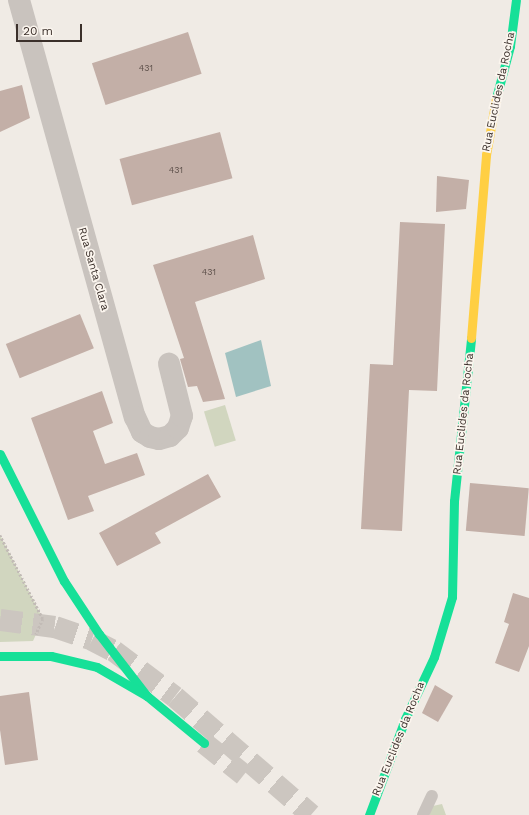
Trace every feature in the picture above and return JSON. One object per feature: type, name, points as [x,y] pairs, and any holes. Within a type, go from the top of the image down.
[{"type":"street","name":"Rua Santa Clara","points":[[19,0],[135,417],[142,432],[150,437],[158,439],[170,436],[178,428],[182,416],[169,364]]},
{"type":"street","name":"Rua Euclides da Rocha","points":[[369,815],[405,719],[434,657],[452,597],[454,501],[466,401],[486,155],[492,115],[510,46],[516,0]]},
{"type":"street","points":[[0,454],[64,581],[99,634],[148,696]]},
{"type":"street","points":[[0,656],[27,654],[77,661],[103,671],[148,696],[204,743]]},
{"type":"lane","points":[[423,815],[432,796]]},
{"type":"path","points":[[0,535],[43,620],[33,641]]},
{"type":"green space","points":[[225,405],[236,440],[215,447],[204,411]]},
{"type":"green space","points":[[0,535],[43,619],[33,641],[0,642]]},
{"type":"green space","points":[[442,804],[446,815],[430,815],[428,807]]},
{"type":"water","points":[[261,340],[271,386],[236,397],[225,353]]},
{"type":"building","points":[[188,32],[202,74],[106,105],[92,63]]},
{"type":"building","points":[[22,85],[30,118],[0,132],[0,91]]},
{"type":"building","points":[[220,132],[232,178],[132,205],[120,159]]},
{"type":"building","points":[[437,176],[469,180],[466,209],[436,212]]},
{"type":"building","points":[[400,222],[445,224],[437,391],[409,390],[402,531],[361,529],[370,364],[393,365]]},
{"type":"building","points":[[253,235],[265,279],[195,302],[225,399],[203,402],[197,386],[188,387],[180,359],[184,358],[153,265]]},
{"type":"building","points":[[80,314],[94,348],[20,378],[6,344]]},
{"type":"building","points":[[102,391],[113,423],[93,431],[105,464],[137,453],[145,475],[88,496],[94,511],[68,520],[31,418]]},
{"type":"building","points":[[208,474],[221,497],[155,533],[161,543],[117,566],[99,533]]},
{"type":"building","points":[[470,483],[529,488],[525,536],[466,531]]},
{"type":"building","points":[[513,593],[529,598],[529,646],[519,672],[495,663],[509,624],[504,622]]},
{"type":"building","points":[[435,685],[453,696],[438,722],[422,713]]},
{"type":"building","points":[[29,692],[38,760],[5,765],[0,730],[0,696]]},
{"type":"tunnel","points":[[0,620],[55,627],[92,640],[114,651],[175,697],[311,815]]},
{"type":"tunnel","points":[[204,743],[244,775]]},
{"type":"traffic: fast","points":[[496,98],[510,46],[516,0]]},
{"type":"traffic: fast","points":[[369,815],[405,719],[434,657],[452,597],[454,501],[471,338]]},
{"type":"traffic: fast","points":[[0,454],[64,581],[99,634],[147,696]]},
{"type":"traffic: fast","points":[[0,656],[51,656],[97,667],[147,696],[204,743]]},
{"type":"traffic: slow","points":[[471,338],[486,155],[496,98]]}]
